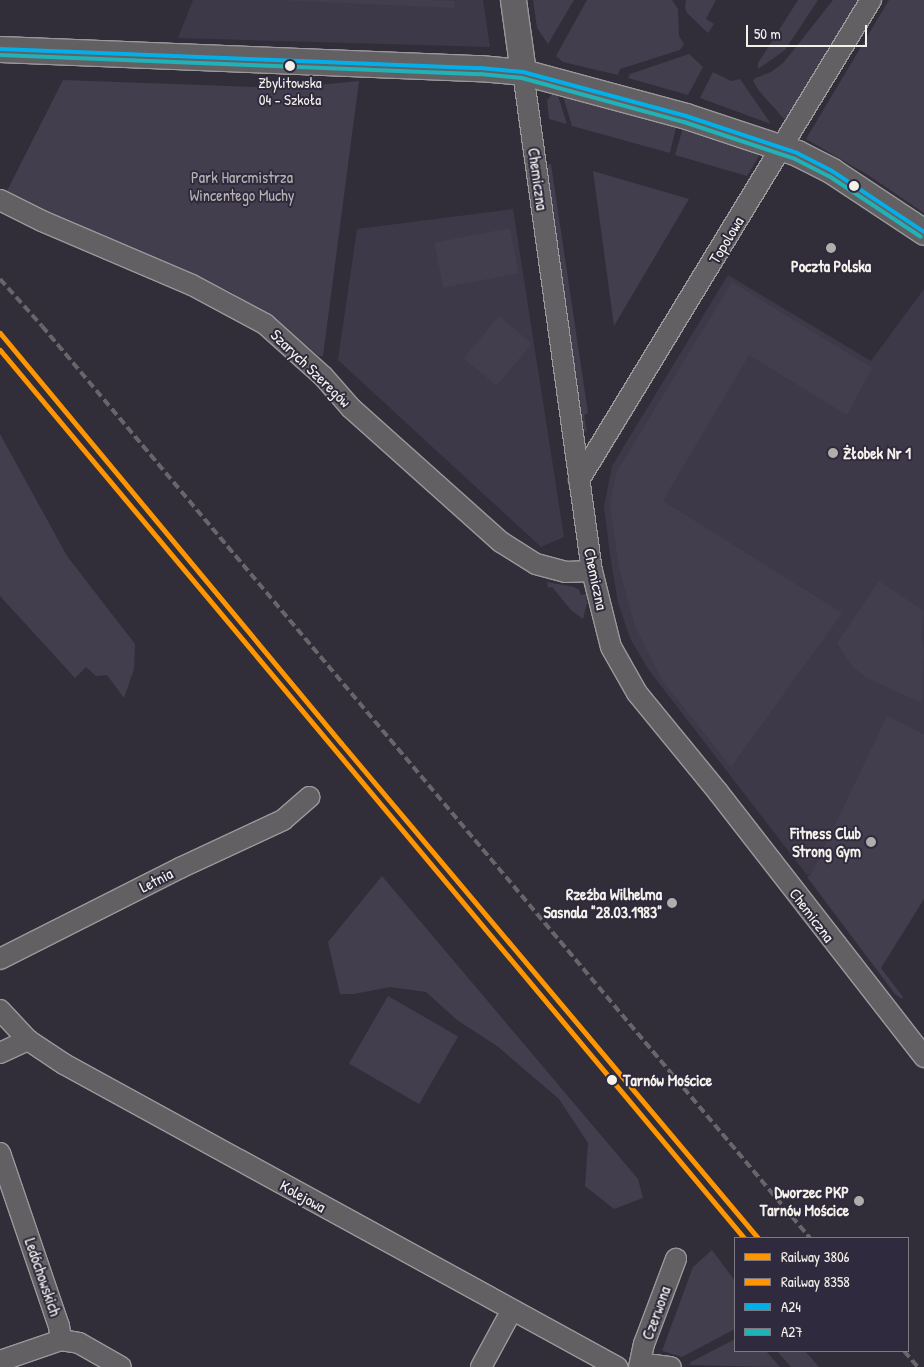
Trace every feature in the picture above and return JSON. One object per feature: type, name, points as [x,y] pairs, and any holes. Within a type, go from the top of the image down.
[{"type":"street","name":"Chemiczna","points":[[513,0],[592,571],[611,647],[637,692],[718,792],[924,1057]]},
{"type":"street","name":"Topolowa","points":[[579,480],[783,148],[871,0]]},
{"type":"street","points":[[0,49],[480,68],[523,72],[686,116],[783,148],[832,171],[924,232]]},
{"type":"street","name":"Szarych Szeregów","points":[[0,200],[42,221],[192,285],[265,324],[323,376],[351,408],[501,542],[536,564],[565,572],[592,571]]},
{"type":"street","name":"Letnia","points":[[0,960],[180,868],[283,820],[309,797]]},
{"type":"street","name":"Kolejowa","points":[[0,1010],[28,1040],[64,1064],[617,1367]]},
{"type":"street","points":[[0,1053],[28,1040]]},
{"type":"street","name":"Ledóchowskich","points":[[0,1153],[59,1326],[61,1340]]},
{"type":"street","name":"Czerwona","points":[[641,1367],[644,1344],[676,1259]]},
{"type":"street","points":[[481,1367],[512,1310]]},
{"type":"street","points":[[0,1362],[61,1340],[79,1343],[120,1367]]},
{"type":"street","points":[[641,1367],[654,1365],[670,1367]]},
{"type":"shaded area","points":[[193,0],[483,0],[490,47],[178,38]]},
{"type":"shaded area","points":[[513,209],[564,537],[541,547],[338,360],[357,229]]},
{"type":"shaded area","points":[[728,275],[871,361],[924,289],[924,734],[887,717],[811,874],[807,875],[648,669],[630,638],[618,603],[611,561],[604,507],[612,466]]},
{"type":"green space","points":[[276,0],[427,0],[455,1],[454,8]]},
{"type":"green space","points":[[533,0],[574,0],[548,44],[537,28]]},
{"type":"green space","points":[[587,0],[672,0],[678,9],[679,36],[684,44],[680,50],[620,69],[618,75],[563,62],[556,56]]},
{"type":"green space","points":[[686,0],[716,0],[706,19],[714,24],[708,33],[687,13],[685,8]]},
{"type":"green space","points":[[798,0],[818,0],[785,50],[758,69],[758,63]]},
{"type":"green space","points":[[833,0],[858,0],[785,120],[759,91],[753,81],[755,78],[771,72],[784,62]]},
{"type":"green space","points":[[889,0],[924,0],[924,213],[868,175],[806,139]]},
{"type":"green space","points":[[689,54],[703,67],[688,95],[628,78],[630,74]]},
{"type":"green space","points":[[713,72],[731,81],[740,79],[771,124],[700,98]]},
{"type":"green space","name":"Park Harcmistrza Wincentego Muchy","points":[[63,80],[287,88],[359,81],[323,356],[319,356],[287,329],[231,292],[30,204],[7,191]]},
{"type":"green space","points":[[553,93],[557,93],[567,124],[549,119],[547,100]]},
{"type":"green space","points":[[563,96],[676,127],[670,153],[572,126]]},
{"type":"green space","points":[[518,121],[522,121],[554,373]]},
{"type":"green space","points":[[683,128],[754,151],[759,156],[747,176],[675,155]]},
{"type":"green space","points":[[551,164],[588,413],[584,415],[587,433],[584,430],[545,165]]},
{"type":"green space","points":[[593,171],[689,199],[614,326]]},
{"type":"green space","points":[[510,228],[519,273],[443,288],[434,243]]},
{"type":"green space","points":[[732,282],[872,368],[847,415],[749,355],[663,501],[842,613],[731,767],[662,680],[634,624],[619,567],[610,506],[616,473]]},
{"type":"green space","points":[[499,316],[532,344],[497,386],[464,358]]},
{"type":"green space","points":[[679,333],[682,333],[601,467],[597,468]]},
{"type":"green space","points":[[0,434],[67,556],[135,644],[134,669],[124,698],[107,675],[96,676],[86,667],[75,678],[0,596]]},
{"type":"green space","points":[[879,581],[924,611],[921,636],[924,649],[922,703],[867,678],[853,667],[837,643]]},
{"type":"green space","points":[[547,582],[574,587],[579,590],[581,595],[586,594],[587,603],[583,619],[571,610],[552,587],[548,588]]},
{"type":"green space","points":[[887,716],[924,734],[924,899],[881,968],[903,997],[902,999],[895,994],[807,877],[811,874]]},
{"type":"green space","points":[[382,876],[638,1179],[643,1198],[614,1209],[585,1186],[588,1143],[559,1099],[497,1046],[457,1020],[426,992],[390,987],[354,994],[340,994],[328,942]]},
{"type":"green space","points":[[388,996],[458,1036],[419,1104],[349,1064]]},
{"type":"green space","points":[[712,1250],[734,1280],[734,1330],[682,1357],[662,1351],[693,1267]]},
{"type":"green space","points":[[734,1340],[734,1352],[767,1352],[780,1367],[689,1365],[691,1362]]},
{"type":"green space","points":[[778,1352],[806,1352],[819,1367],[791,1367]]},
{"type":"railway","points":[[0,279],[42,326],[809,1237]]},
{"type":"railway","points":[[905,1352],[918,1367]]},
{"type":"rail line","name":"3806","points":[[0,333],[341,743],[757,1237]]},
{"type":"rail line","name":"8358","points":[[0,350],[743,1237]]},
{"type":"transit line","name":"A24","points":[[0,49],[480,68],[523,72],[686,116],[797,153],[832,171],[924,232]]},
{"type":"transit line","name":"A27","points":[[0,55],[480,74],[522,78],[684,122],[795,159],[829,176],[921,237]]},
{"type":"place","name":"Zbylitowska 04 - Szkoła","points":[[290,66]]},
{"type":"place","name":"Poczta Polska","points":[[831,248]]},
{"type":"place","name":"Żłobek Nr 1","points":[[833,453]]},
{"type":"place","name":"Fitness Club Strong Gym","points":[[871,842]]},
{"type":"place","name":"Rzeźba Wilhelma Sasnala \"28.03.1983\"","points":[[672,903]]},
{"type":"place","name":"Tarnów Mościce","points":[[612,1080]]},
{"type":"place","name":"Dworzec PKP Tarnów Mościce","points":[[859,1201]]}]
